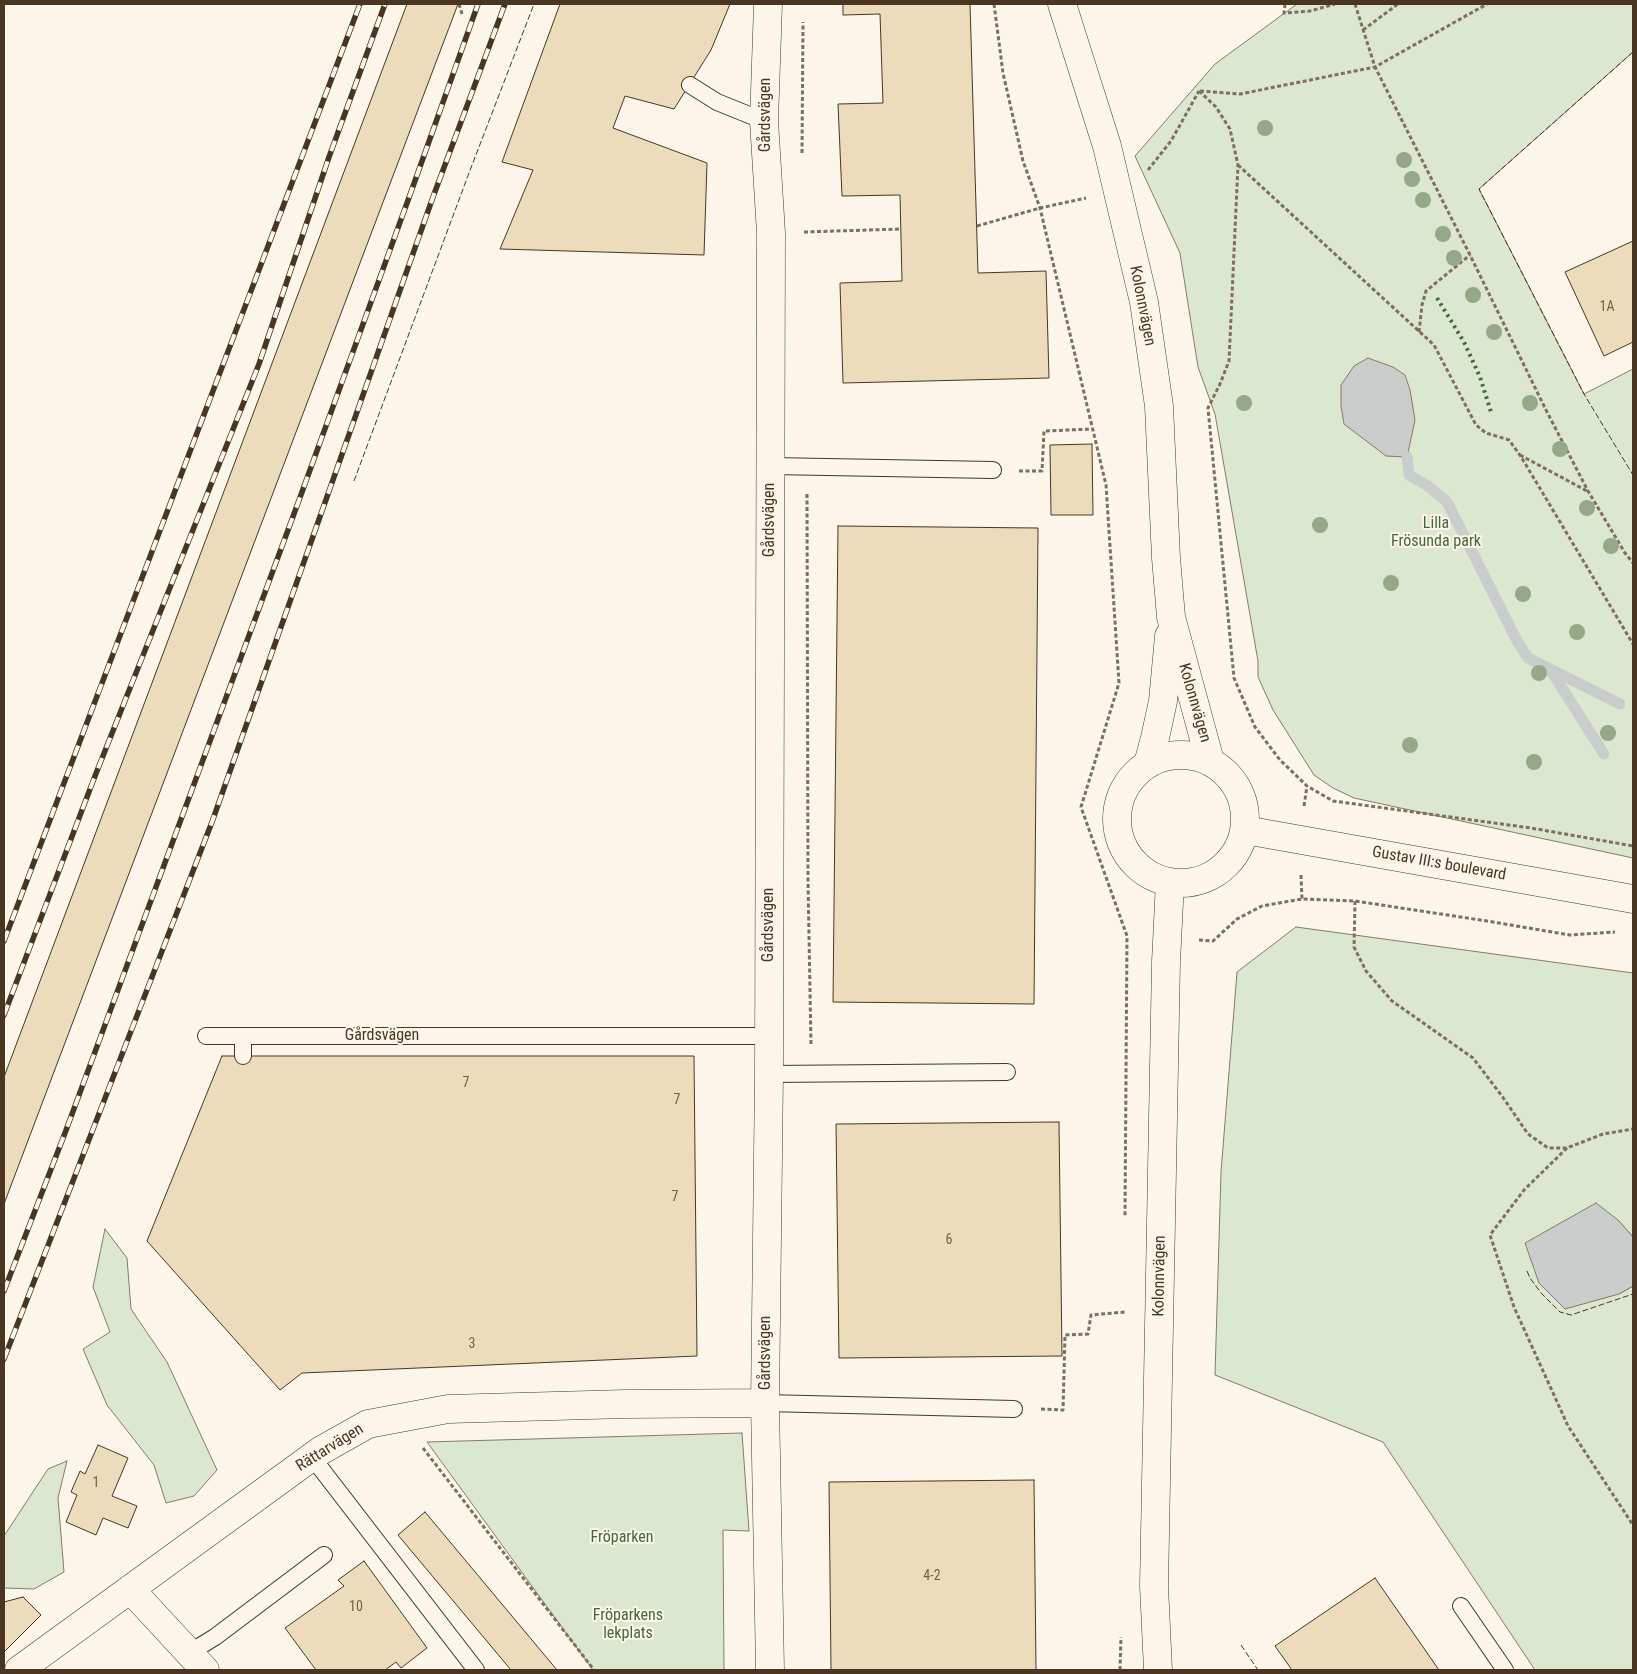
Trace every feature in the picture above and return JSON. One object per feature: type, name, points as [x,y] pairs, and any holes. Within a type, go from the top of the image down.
[{"type":"street","name":"Gårdsvägen","points":[[768,4],[764,121],[771,233],[771,466],[769,1074],[765,1403],[770,1670]]},
{"type":"street","name":"Kolonnvägen","points":[[1062,4],[1107,146],[1144,302],[1159,406],[1166,558],[1171,617],[1163,701],[1148,764]]},
{"type":"street","name":"Kolonnvägen","points":[[1171,617],[1210,761]]},
{"type":"street","points":[[1189,755],[1210,761],[1227,773],[1239,790],[1245,809],[1245,830],[1238,849],[1226,865],[1210,877],[1190,883],[1170,882],[1149,875],[1132,861],[1121,842],[1117,820],[1120,798],[1131,778],[1148,764],[1168,756],[1189,755]]},
{"type":"street","name":"Gustav III:s boulevard","points":[[1245,830],[1633,899]]},
{"type":"street","name":"Kolonnvägen","points":[[1158,1670],[1154,1576],[1166,972],[1170,882]]},
{"type":"street","name":"Rättarvägen","points":[[19,1670],[312,1457],[368,1424],[448,1408],[765,1403]]},
{"type":"street","points":[[130,1589],[197,1662]]},
{"type":"lane","points":[[690,85],[717,102],[764,121]]},
{"type":"lane","points":[[771,466],[993,470]]},
{"type":"lane","name":"Gårdsvägen","points":[[206,1036],[769,1036]]},
{"type":"lane","points":[[243,1036],[243,1056]]},
{"type":"lane","points":[[769,1074],[1007,1072]]},
{"type":"lane","points":[[765,1403],[1014,1409]]},
{"type":"lane","points":[[312,1457],[476,1670]]},
{"type":"lane","points":[[197,1662],[215,1637],[324,1555]]},
{"type":"lane","points":[[1461,1606],[1505,1670]]},
{"type":"path","points":[[459,4],[462,14]]},
{"type":"path","points":[[994,4],[1003,73],[1023,160],[1040,208],[1106,485],[1119,682],[1081,807],[1126,936]]},
{"type":"path","points":[[1285,4],[1284,14],[1335,4]]},
{"type":"path","points":[[1355,4],[1375,67],[1470,255],[1546,412],[1588,491],[1633,564]]},
{"type":"path","points":[[1363,30],[1398,4]]},
{"type":"path","points":[[1199,91],[1240,94],[1375,67],[1487,4]]},
{"type":"path","points":[[802,162],[803,14]]},
{"type":"path","points":[[1199,91],[1216,107],[1230,130],[1238,165],[1229,361],[1208,408],[1234,678],[1255,727],[1280,760],[1307,786],[1333,801],[1531,828],[1633,846]]},
{"type":"path","points":[[1145,172],[1171,140],[1199,91]]},
{"type":"path","points":[[1238,165],[1434,345],[1476,426],[1486,432],[1509,440],[1520,455],[1633,644]]},
{"type":"path","points":[[977,226],[1040,208],[1086,198]]},
{"type":"path","points":[[771,233],[901,229]]},
{"type":"path","points":[[1419,332],[1422,305],[1426,291],[1470,255]]},
{"type":"path","points":[[993,470],[1042,471],[1044,431],[1092,429]]},
{"type":"path","points":[[1520,455],[1588,491]]},
{"type":"path","points":[[807,467],[808,880],[811,1074]]},
{"type":"path","points":[[1213,941],[1237,919],[1262,906],[1302,899],[1355,902],[1570,935],[1624,931]]},
{"type":"path","points":[[1355,902],[1354,947],[1366,972],[1392,1001],[1473,1058],[1528,1134],[1548,1148],[1567,1148],[1603,1134],[1633,1128]]},
{"type":"path","points":[[1567,1148],[1524,1190],[1490,1236],[1514,1307],[1568,1426],[1633,1525]]},
{"type":"path","points":[[1062,1410],[1065,1336],[1088,1334],[1091,1315],[1125,1312]]},
{"type":"path","points":[[400,1418],[594,1670]]},
{"type":"green space","name":"Lilla Frösunda park","points":[[1297,4],[1633,4],[1633,52],[1479,189],[1584,394],[1633,369],[1633,858],[1354,798],[1333,788],[1314,775],[1273,710],[1258,677],[1258,661],[1215,414],[1198,367],[1180,253],[1135,156],[1215,64]]},
{"type":"green space","points":[[1296,927],[1633,973],[1633,1237],[1618,1220],[1619,1294],[1633,1286],[1633,1670],[1535,1670],[1383,1442],[1215,1375],[1221,1172],[1237,972]]},
{"type":"green space","points":[[105,1229],[127,1258],[131,1309],[167,1362],[217,1470],[194,1496],[166,1503],[154,1465],[107,1405],[83,1349],[110,1332],[93,1287]]},
{"type":"green space","name":"Fröparken","points":[[742,1433],[749,1531],[723,1530],[724,1670],[593,1670],[427,1442]]},
{"type":"green space","points":[[67,1461],[58,1498],[64,1572],[34,1589],[4,1588],[4,1536],[48,1469]]},
{"type":"shaded area","points":[[1368,358],[1393,367],[1405,375],[1410,390],[1415,420],[1407,457],[1386,456],[1344,424],[1341,406],[1341,385],[1354,366]]},
{"type":"shaded area","points":[[1596,1203],[1618,1220],[1633,1237],[1633,1286],[1619,1294],[1565,1309],[1539,1283],[1525,1243]]},
{"type":"building","points":[[407,4],[458,4],[4,1204],[4,1077]]},
{"type":"building","points":[[560,4],[730,4],[711,50],[674,109],[625,96],[613,128],[707,163],[704,255],[500,249],[533,170],[502,162]]},
{"type":"building","points":[[843,4],[970,4],[978,273],[1046,271],[1049,378],[843,383],[840,283],[902,281],[900,195],[842,196],[838,104],[883,103],[880,14],[843,15]]},
{"type":"building","points":[[1633,241],[1633,342],[1604,356],[1565,272]]},
{"type":"building","points":[[1092,444],[1093,515],[1051,515],[1050,445]]},
{"type":"building","points":[[838,526],[1038,528],[1034,1004],[833,1002]]},
{"type":"building","points":[[222,1056],[694,1056],[697,1356],[302,1373],[280,1390],[147,1241]]},
{"type":"building","points":[[1059,1122],[1062,1356],[839,1358],[836,1124]]},
{"type":"building","points":[[98,1445],[128,1458],[112,1496],[137,1506],[128,1528],[103,1518],[96,1535],[66,1522],[77,1495],[71,1492],[80,1471],[85,1474]]},
{"type":"building","points":[[1034,1480],[1036,1670],[831,1670],[829,1482]]},
{"type":"building","points":[[425,1512],[557,1670],[511,1670],[398,1535]]},
{"type":"building","points":[[364,1561],[427,1648],[401,1668],[396,1662],[385,1670],[316,1670],[285,1628],[344,1586],[338,1580]]},
{"type":"building","points":[[1375,1578],[1439,1670],[1292,1670],[1275,1646]]},
{"type":"building","points":[[23,1597],[41,1615],[4,1652],[4,1602]]},
{"type":"waterway","points":[[1407,457],[1409,475],[1428,486],[1447,502],[1517,641],[1528,658],[1620,704]]},
{"type":"waterway","points":[[1551,671],[1604,754]]},
{"type":"railway","points":[[4,941],[360,4]]},
{"type":"railway","points":[[4,1015],[95,776],[259,364],[329,157],[385,4]]},
{"type":"railway","points":[[4,1291],[65,1133],[298,503],[478,4]]},
{"type":"railway","points":[[4,1359],[212,822],[433,197],[505,4]]},
{"type":"hedge","points":[[1437,298],[1464,342],[1480,377],[1491,412]]},
{"type":"fence","points":[[354,481],[534,4]]},
{"type":"fence","points":[[1633,52],[1479,189],[1584,394],[1633,475]]},
{"type":"fence","points":[[1527,1271],[1541,1293],[1560,1312],[1571,1315],[1633,1294]]},
{"type":"fence","points":[[1241,1645],[1258,1670]]},
{"type":"park label","name":"Fröparkens lekplats","points":[[628,1625]]}]
